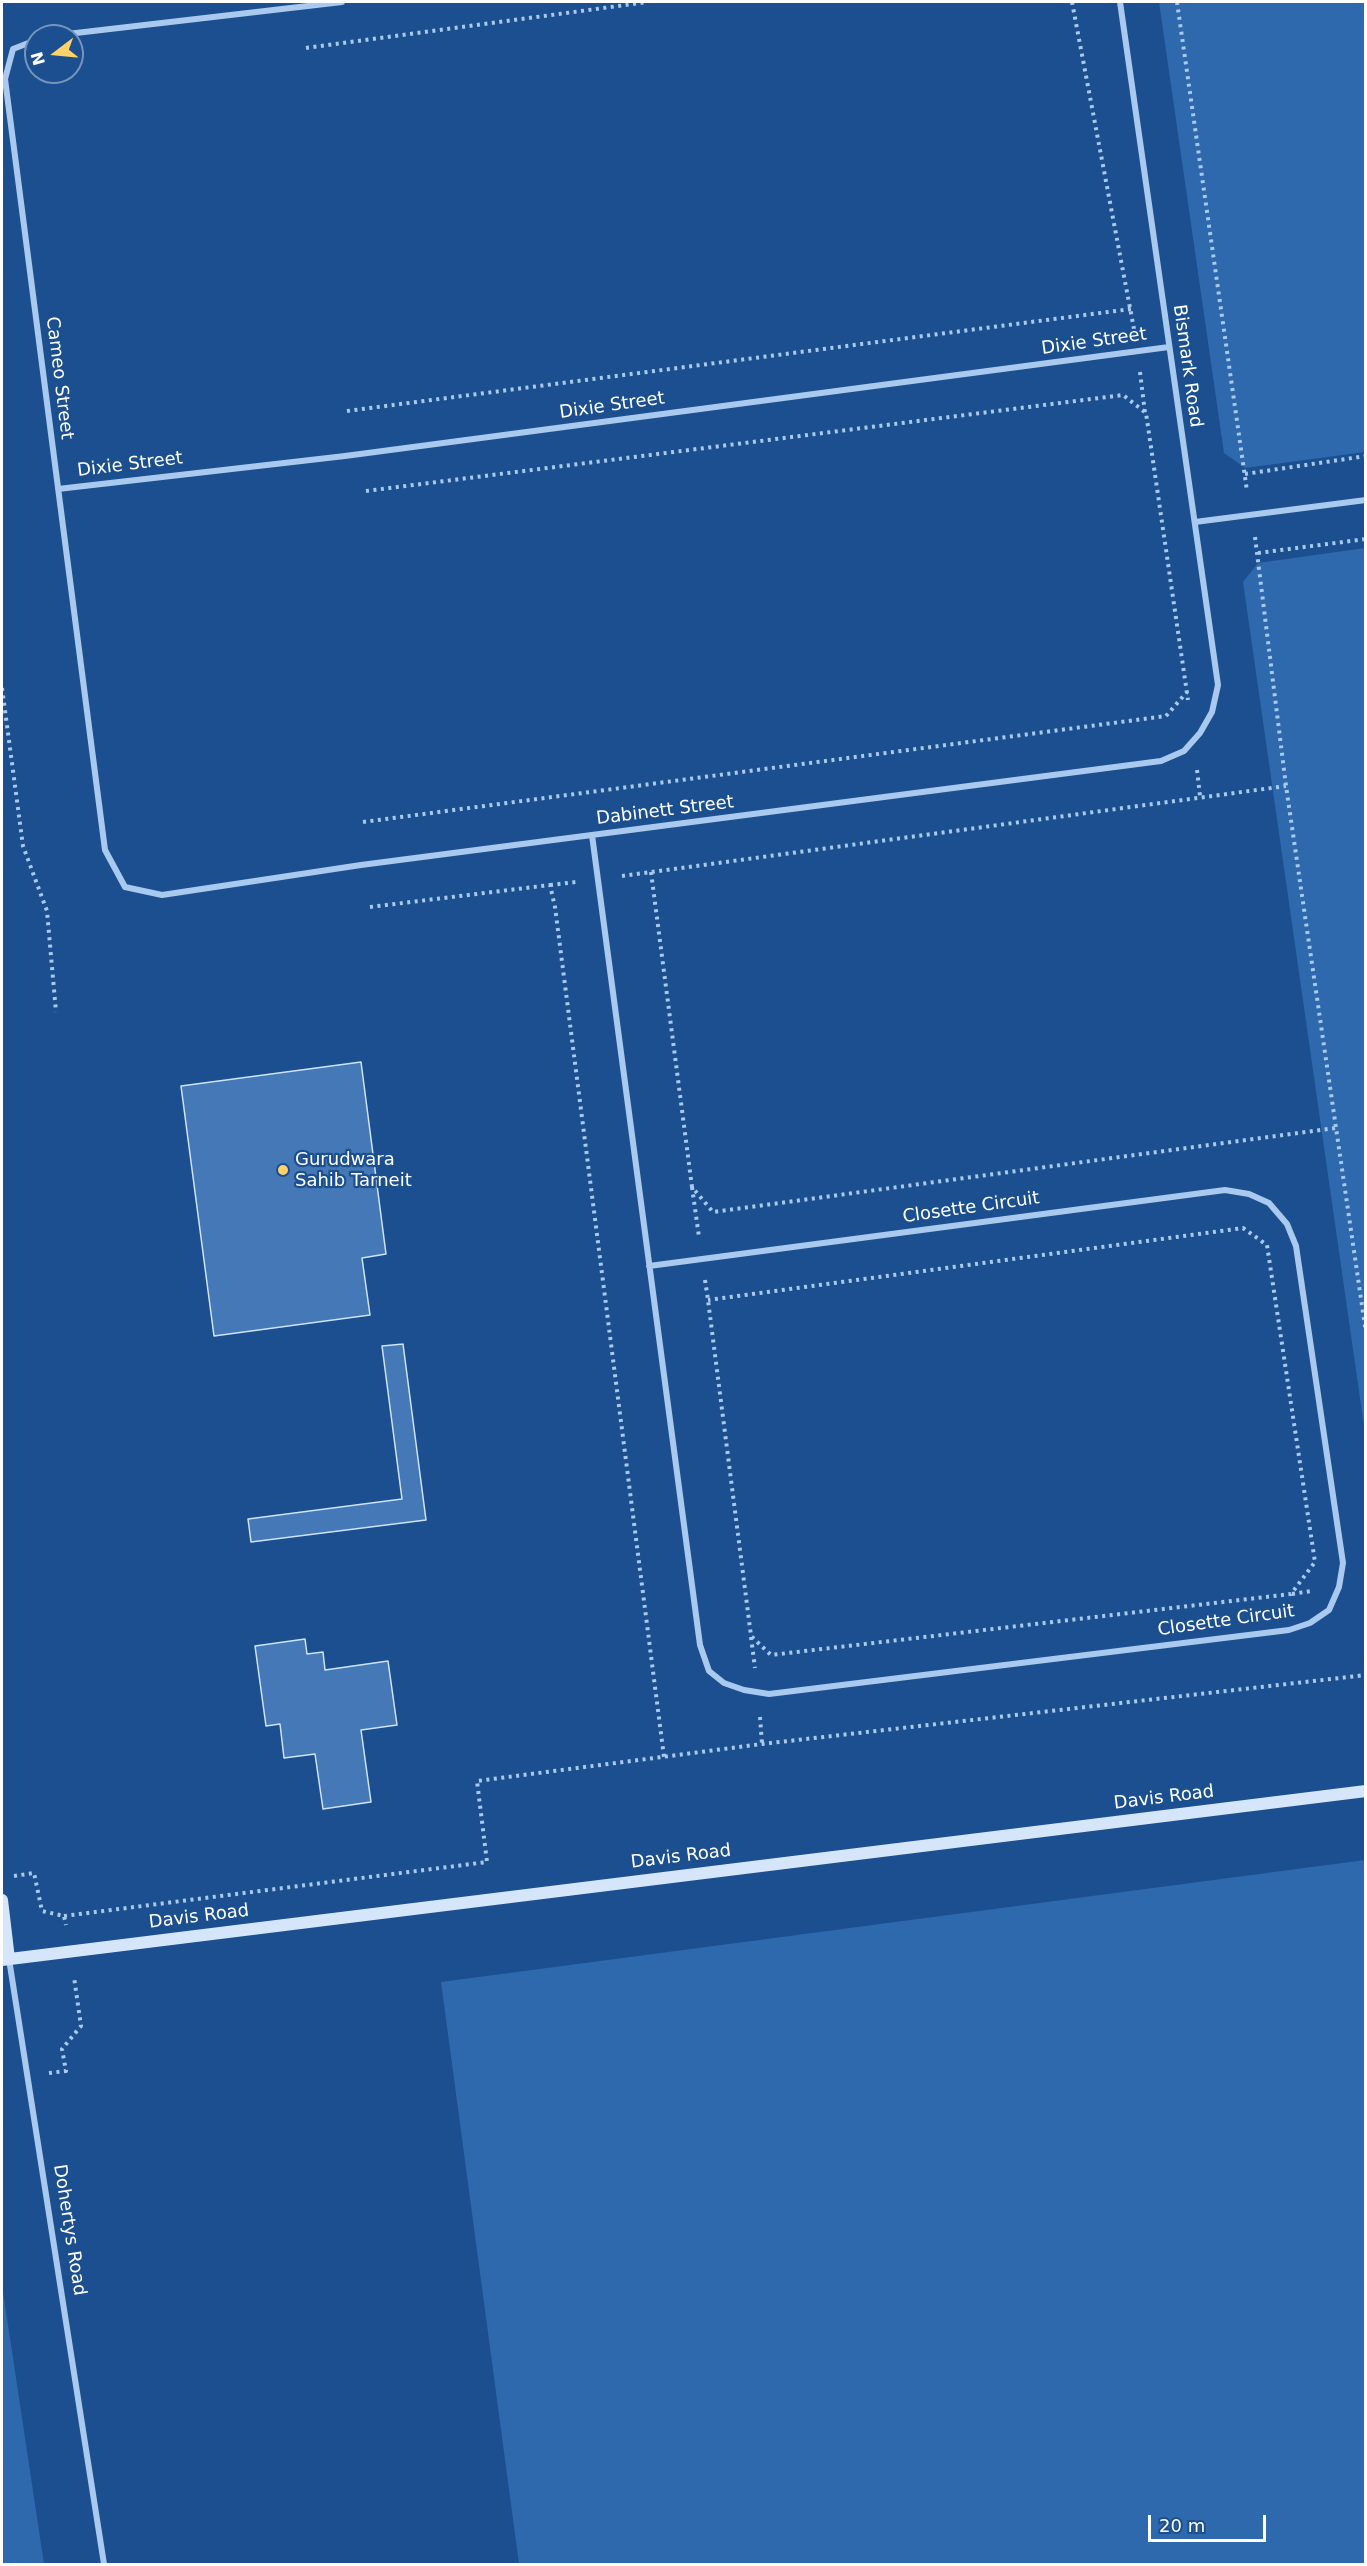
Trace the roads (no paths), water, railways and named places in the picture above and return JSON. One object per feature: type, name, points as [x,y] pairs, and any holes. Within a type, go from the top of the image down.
[{"type":"street","points":[[84,32],[342,2]]},
{"type":"street","name":"Bismark Road","points":[[1120,2],[1218,685],[1212,712],[1200,733]]},
{"type":"street","name":"Cameo Street","points":[[24,45],[13,49],[5,79],[105,850],[125,886]]},
{"type":"street","name":"Dixie Street","points":[[58,489],[345,456],[1169,347]]},
{"type":"street","points":[[1195,522],[1365,500]]},
{"type":"street","name":"Dabinett Street","points":[[125,886],[162,895],[592,835],[1161,761],[1184,751],[1200,733]]},
{"type":"street","name":"Closette Circuit","points":[[592,835],[597,879],[649,1266],[700,1645],[709,1671],[724,1683],[744,1690],[769,1694],[1289,1630],[1310,1623],[1329,1610],[1339,1587],[1343,1563],[1296,1246],[1287,1224],[1269,1203],[1249,1194],[1225,1190],[649,1266]]},
{"type":"street","name":"Davis Road","points":[[5,1959],[1365,1791]]},
{"type":"street","name":"Dohertys Road","points":[[2,1900],[5,1959],[104,2565]]},
{"type":"place","name":"Gurudwara Sahib Tarneit","points":[[283,1170]]}]
